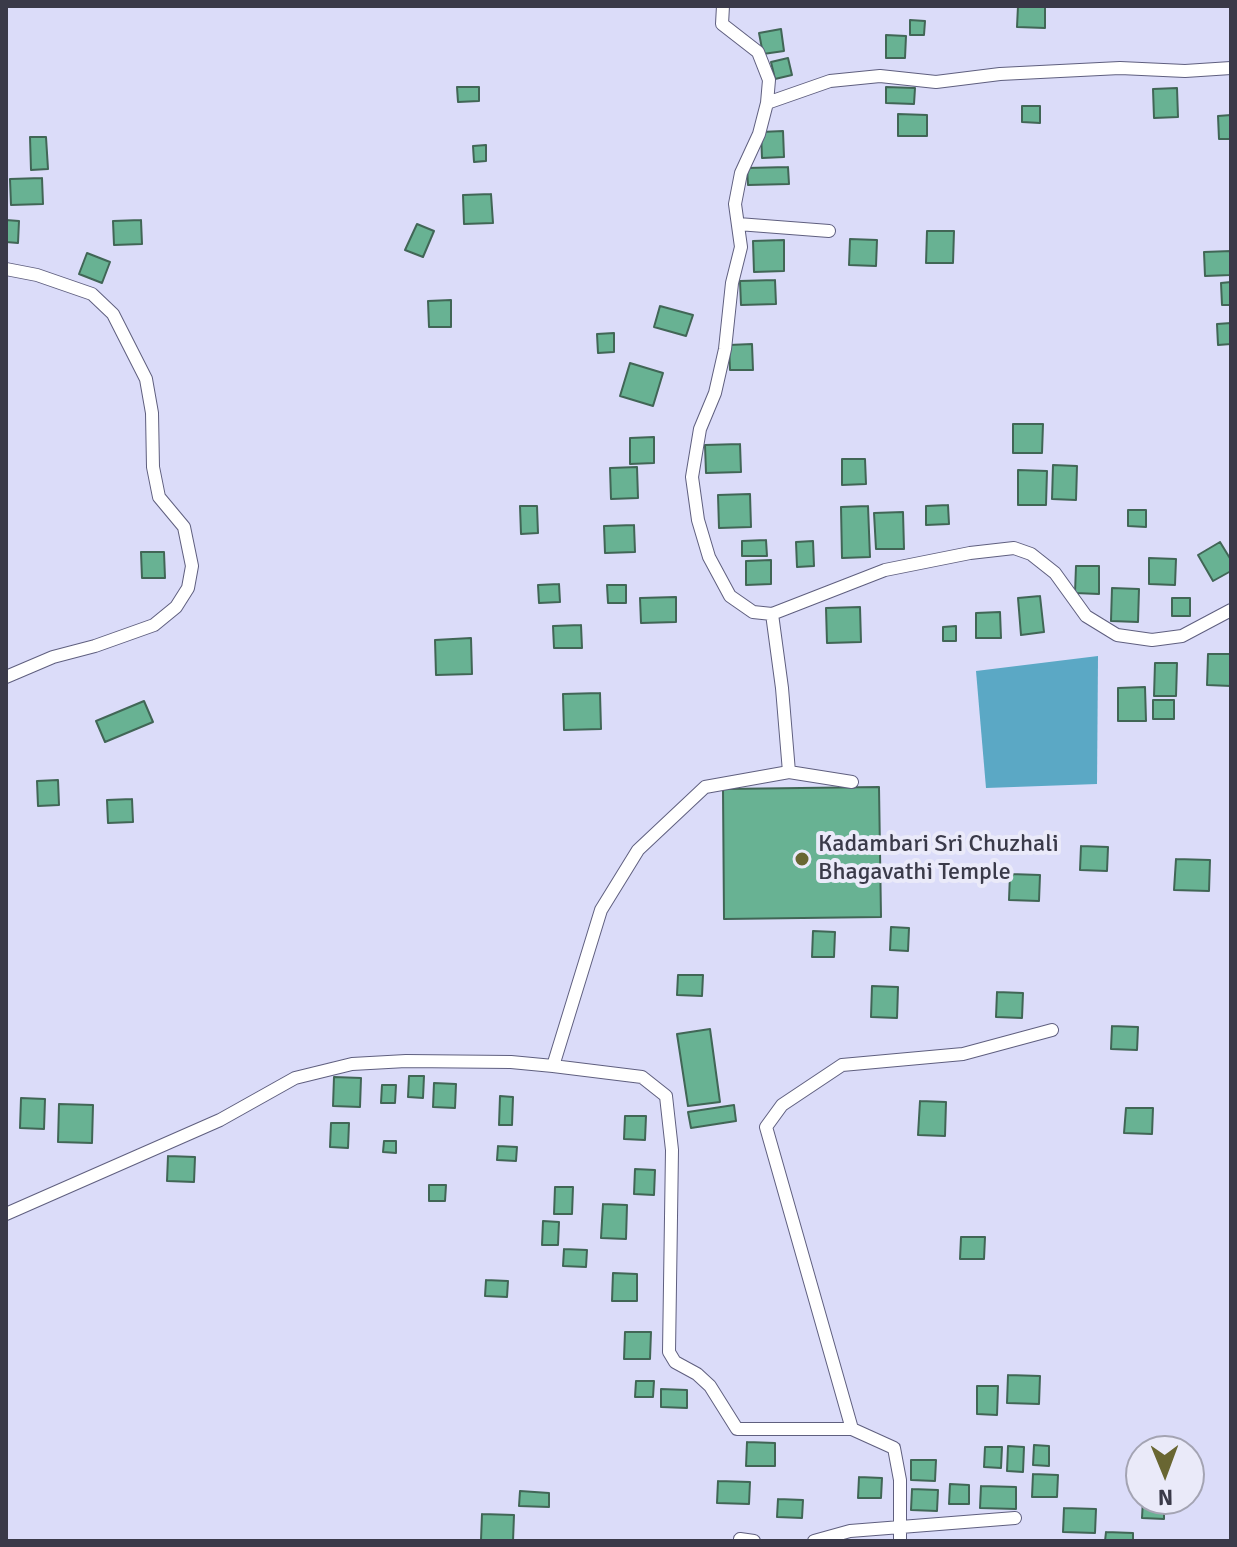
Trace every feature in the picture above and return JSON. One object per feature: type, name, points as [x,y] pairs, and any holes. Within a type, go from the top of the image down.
[{"type":"street","points":[[723,6],[722,24],[758,52],[769,80],[759,134],[741,173],[735,204],[741,247],[732,283],[725,349],[715,393],[700,429],[692,477],[698,520],[709,557],[730,596],[753,612],[772,614],[885,570],[970,553],[1014,548],[1031,554],[1055,573],[1086,616],[1117,635],[1152,640],[1182,636],[1231,610]]},
{"type":"street","points":[[767,103],[830,81],[880,76],[936,82],[1000,74],[1120,68],[1185,71],[1231,68]]},
{"type":"street","points":[[738,224],[829,231]]},
{"type":"street","points":[[6,269],[37,275],[92,294],[113,314],[146,379],[152,413],[153,467],[159,497],[184,527],[192,566],[188,588],[176,607],[154,625],[53,657],[6,677]]},
{"type":"street","points":[[772,614],[789,772]]},
{"type":"street","points":[[553,1066],[601,910],[638,850],[705,787],[789,772],[852,782]]},
{"type":"street","points":[[852,1429],[766,1127],[782,1105],[842,1065],[963,1054],[1052,1030]]},
{"type":"street","points":[[6,1214],[220,1120],[295,1078],[352,1064],[511,1062],[642,1077],[666,1096],[672,1150],[669,1352],[675,1362],[697,1374],[710,1386],[737,1429],[852,1429],[894,1448],[900,1480],[900,1535]]},
{"type":"street","points":[[814,1541],[850,1531],[900,1535],[1015,1518]]},
{"type":"water","points":[[1098,656],[1097,784],[986,788],[976,671]]},
{"type":"building","points":[[1018,6],[1045,6],[1045,28],[1017,27]]},
{"type":"building","points":[[910,20],[925,21],[924,35],[910,35]]},
{"type":"building","points":[[781,29],[784,51],[763,54],[759,33]]},
{"type":"building","points":[[886,35],[906,36],[905,58],[886,58]]},
{"type":"building","points":[[788,58],[792,75],[775,79],[771,62]]},
{"type":"building","points":[[457,87],[479,87],[479,101],[458,102]]},
{"type":"building","points":[[886,87],[915,88],[914,104],[886,103]]},
{"type":"building","points":[[1177,88],[1178,117],[1154,118],[1153,89]]},
{"type":"building","points":[[1022,106],[1040,106],[1040,123],[1022,122]]},
{"type":"building","points":[[898,114],[927,115],[927,136],[898,136]]},
{"type":"building","points":[[1231,115],[1231,139],[1219,139],[1218,116]]},
{"type":"building","points":[[783,131],[784,157],[762,158],[761,132]]},
{"type":"building","points":[[30,137],[46,137],[48,169],[31,170]]},
{"type":"building","points":[[486,145],[486,161],[474,162],[473,146]]},
{"type":"building","points":[[788,167],[789,184],[748,185],[747,168]]},
{"type":"building","points":[[42,178],[43,204],[11,205],[10,179]]},
{"type":"building","points":[[491,194],[493,223],[464,224],[463,195]]},
{"type":"building","points":[[6,220],[19,221],[18,243],[6,242]]},
{"type":"building","points":[[141,220],[142,244],[114,245],[113,221]]},
{"type":"building","points":[[417,224],[434,231],[423,257],[405,250]]},
{"type":"building","points":[[927,231],[954,231],[953,263],[926,263]]},
{"type":"building","points":[[850,239],[877,240],[876,266],[849,265]]},
{"type":"building","points":[[784,240],[784,271],[754,272],[753,241]]},
{"type":"building","points":[[1231,251],[1231,275],[1205,276],[1204,252]]},
{"type":"building","points":[[87,253],[110,262],[102,283],[79,274]]},
{"type":"building","points":[[775,280],[776,304],[741,305],[740,281]]},
{"type":"building","points":[[1231,282],[1231,305],[1222,305],[1221,283]]},
{"type":"building","points":[[451,300],[451,327],[429,327],[428,301]]},
{"type":"building","points":[[660,306],[693,315],[686,336],[654,327]]},
{"type":"building","points":[[1231,323],[1231,344],[1218,345],[1217,324]]},
{"type":"building","points":[[614,333],[614,352],[598,353],[597,334]]},
{"type":"building","points":[[752,344],[753,370],[730,370],[729,345]]},
{"type":"building","points":[[630,363],[663,373],[653,406],[620,396]]},
{"type":"building","points":[[1013,424],[1043,424],[1042,453],[1013,453]]},
{"type":"building","points":[[654,437],[654,463],[630,464],[630,438]]},
{"type":"building","points":[[740,444],[741,472],[706,473],[705,445]]},
{"type":"building","points":[[842,459],[865,459],[866,484],[842,485]]},
{"type":"building","points":[[1053,465],[1077,466],[1076,500],[1052,499]]},
{"type":"building","points":[[637,467],[638,498],[611,499],[610,468]]},
{"type":"building","points":[[1018,470],[1047,471],[1046,505],[1018,505]]},
{"type":"building","points":[[750,494],[751,527],[719,528],[718,495]]},
{"type":"building","points":[[948,505],[949,524],[926,525],[926,506]]},
{"type":"building","points":[[520,506],[537,506],[538,533],[521,534]]},
{"type":"building","points":[[868,506],[870,557],[842,558],[841,507]]},
{"type":"building","points":[[1128,510],[1146,510],[1146,527],[1128,526]]},
{"type":"building","points":[[903,512],[904,549],[876,549],[874,513]]},
{"type":"building","points":[[634,525],[635,552],[605,553],[604,526]]},
{"type":"building","points":[[766,540],[767,556],[742,556],[742,541]]},
{"type":"building","points":[[813,541],[814,566],[797,567],[796,542]]},
{"type":"building","points":[[1220,542],[1231,560],[1231,571],[1213,581],[1198,555]]},
{"type":"building","points":[[141,552],[164,552],[165,578],[142,578]]},
{"type":"building","points":[[1149,558],[1176,559],[1175,585],[1149,584]]},
{"type":"building","points":[[771,560],[771,584],[746,585],[746,561]]},
{"type":"building","points":[[1076,566],[1099,566],[1099,594],[1075,593]]},
{"type":"building","points":[[559,584],[560,602],[539,603],[538,585]]},
{"type":"building","points":[[607,585],[626,585],[626,603],[608,603]]},
{"type":"building","points":[[1112,588],[1139,589],[1138,622],[1111,621]]},
{"type":"building","points":[[1040,596],[1044,632],[1021,635],[1018,598]]},
{"type":"building","points":[[676,597],[676,622],[641,623],[640,598]]},
{"type":"building","points":[[1172,598],[1190,598],[1190,616],[1172,616]]},
{"type":"building","points":[[860,607],[861,642],[827,643],[826,608]]},
{"type":"building","points":[[1000,612],[1001,638],[976,638],[976,613]]},
{"type":"building","points":[[581,625],[582,648],[554,648],[553,626]]},
{"type":"building","points":[[956,626],[956,641],[943,641],[943,627]]},
{"type":"building","points":[[471,638],[472,674],[436,675],[435,640]]},
{"type":"building","points":[[1208,654],[1231,654],[1231,686],[1207,685]]},
{"type":"building","points":[[1155,663],[1177,663],[1176,696],[1154,696]]},
{"type":"building","points":[[1145,687],[1146,721],[1118,721],[1118,688]]},
{"type":"building","points":[[600,693],[601,729],[564,730],[563,694]]},
{"type":"building","points":[[1153,700],[1174,700],[1174,719],[1153,719]]},
{"type":"building","points":[[144,701],[153,722],[105,742],[96,721]]},
{"type":"building","points":[[58,780],[59,805],[38,806],[37,781]]},
{"type":"building","name":"Kadambari Sri Chuzhali Bhagavathi Temple","points":[[879,787],[881,917],[724,919],[723,789]]},
{"type":"building","points":[[132,799],[133,822],[108,823],[107,800]]},
{"type":"building","points":[[1081,846],[1108,847],[1107,871],[1080,870]]},
{"type":"building","points":[[1176,859],[1210,860],[1209,891],[1174,890]]},
{"type":"building","points":[[1010,874],[1040,875],[1039,901],[1009,900]]},
{"type":"building","points":[[891,927],[909,928],[908,951],[890,950]]},
{"type":"building","points":[[813,931],[835,932],[834,957],[812,957]]},
{"type":"building","points":[[678,975],[703,975],[702,996],[677,995]]},
{"type":"building","points":[[872,986],[898,987],[897,1018],[871,1017]]},
{"type":"building","points":[[997,992],[1023,993],[1022,1018],[996,1017]]},
{"type":"building","points":[[1112,1026],[1138,1027],[1137,1050],[1111,1049]]},
{"type":"building","points":[[710,1029],[720,1102],[688,1106],[677,1034]]},
{"type":"building","points":[[409,1076],[424,1076],[423,1098],[408,1097]]},
{"type":"building","points":[[334,1077],[361,1078],[360,1107],[333,1106]]},
{"type":"building","points":[[434,1083],[456,1084],[455,1108],[433,1107]]},
{"type":"building","points":[[382,1085],[396,1085],[395,1103],[381,1103]]},
{"type":"building","points":[[500,1096],[513,1097],[512,1125],[499,1125]]},
{"type":"building","points":[[21,1098],[45,1099],[44,1129],[20,1128]]},
{"type":"building","points":[[920,1101],[946,1102],[945,1136],[918,1135]]},
{"type":"building","points":[[59,1104],[93,1105],[92,1143],[58,1142]]},
{"type":"building","points":[[734,1105],[736,1121],[691,1128],[688,1112]]},
{"type":"building","points":[[1126,1108],[1153,1108],[1152,1134],[1124,1133]]},
{"type":"building","points":[[625,1116],[646,1116],[645,1140],[624,1139]]},
{"type":"building","points":[[331,1123],[349,1123],[348,1148],[330,1147]]},
{"type":"building","points":[[384,1141],[396,1141],[396,1153],[383,1152]]},
{"type":"building","points":[[498,1146],[517,1147],[516,1161],[497,1160]]},
{"type":"building","points":[[168,1156],[195,1157],[194,1182],[167,1181]]},
{"type":"building","points":[[635,1169],[655,1170],[654,1195],[634,1194]]},
{"type":"building","points":[[429,1185],[446,1185],[445,1201],[429,1201]]},
{"type":"building","points":[[555,1187],[573,1187],[572,1214],[554,1214]]},
{"type":"building","points":[[603,1204],[627,1205],[626,1239],[601,1238]]},
{"type":"building","points":[[543,1221],[559,1222],[558,1245],[542,1245]]},
{"type":"building","points":[[961,1237],[985,1237],[984,1259],[960,1259]]},
{"type":"building","points":[[564,1249],[587,1250],[586,1267],[563,1266]]},
{"type":"building","points":[[613,1273],[637,1274],[637,1301],[612,1301]]},
{"type":"building","points":[[486,1280],[508,1281],[507,1297],[485,1296]]},
{"type":"building","points":[[625,1332],[651,1332],[650,1359],[624,1359]]},
{"type":"building","points":[[1008,1375],[1040,1376],[1039,1404],[1007,1403]]},
{"type":"building","points":[[636,1381],[654,1381],[653,1397],[635,1397]]},
{"type":"building","points":[[977,1386],[998,1386],[997,1415],[977,1414]]},
{"type":"building","points":[[661,1389],[687,1390],[687,1408],[661,1407]]},
{"type":"building","points":[[747,1442],[775,1443],[775,1466],[746,1466]]},
{"type":"building","points":[[1034,1445],[1049,1446],[1049,1466],[1033,1465]]},
{"type":"building","points":[[1008,1446],[1024,1447],[1023,1472],[1007,1471]]},
{"type":"building","points":[[985,1447],[1002,1447],[1001,1468],[984,1467]]},
{"type":"building","points":[[911,1460],[936,1460],[935,1481],[911,1480]]},
{"type":"building","points":[[1033,1474],[1058,1475],[1057,1497],[1032,1497]]},
{"type":"building","points":[[859,1477],[882,1478],[881,1498],[858,1498]]},
{"type":"building","points":[[718,1481],[750,1482],[749,1504],[717,1503]]},
{"type":"building","points":[[950,1484],[969,1485],[969,1504],[949,1504]]},
{"type":"building","points":[[981,1486],[1016,1487],[1016,1509],[980,1508]]},
{"type":"building","points":[[912,1489],[938,1490],[937,1511],[911,1510]]},
{"type":"building","points":[[520,1491],[549,1493],[549,1507],[519,1506]]},
{"type":"building","points":[[778,1499],[803,1500],[802,1518],[777,1517]]},
{"type":"building","points":[[1064,1508],[1096,1509],[1095,1533],[1063,1532]]},
{"type":"building","points":[[482,1514],[514,1515],[513,1541],[481,1540]]},
{"type":"building","points":[[1142,1515],[1164,1515],[1164,1519],[1142,1518]]},
{"type":"building","points":[[1106,1532],[1133,1533],[1133,1541],[1105,1541]]},
{"type":"place","name":"Kadambari Sri Chuzhali Bhagavathi Temple","points":[[802,859]]}]
